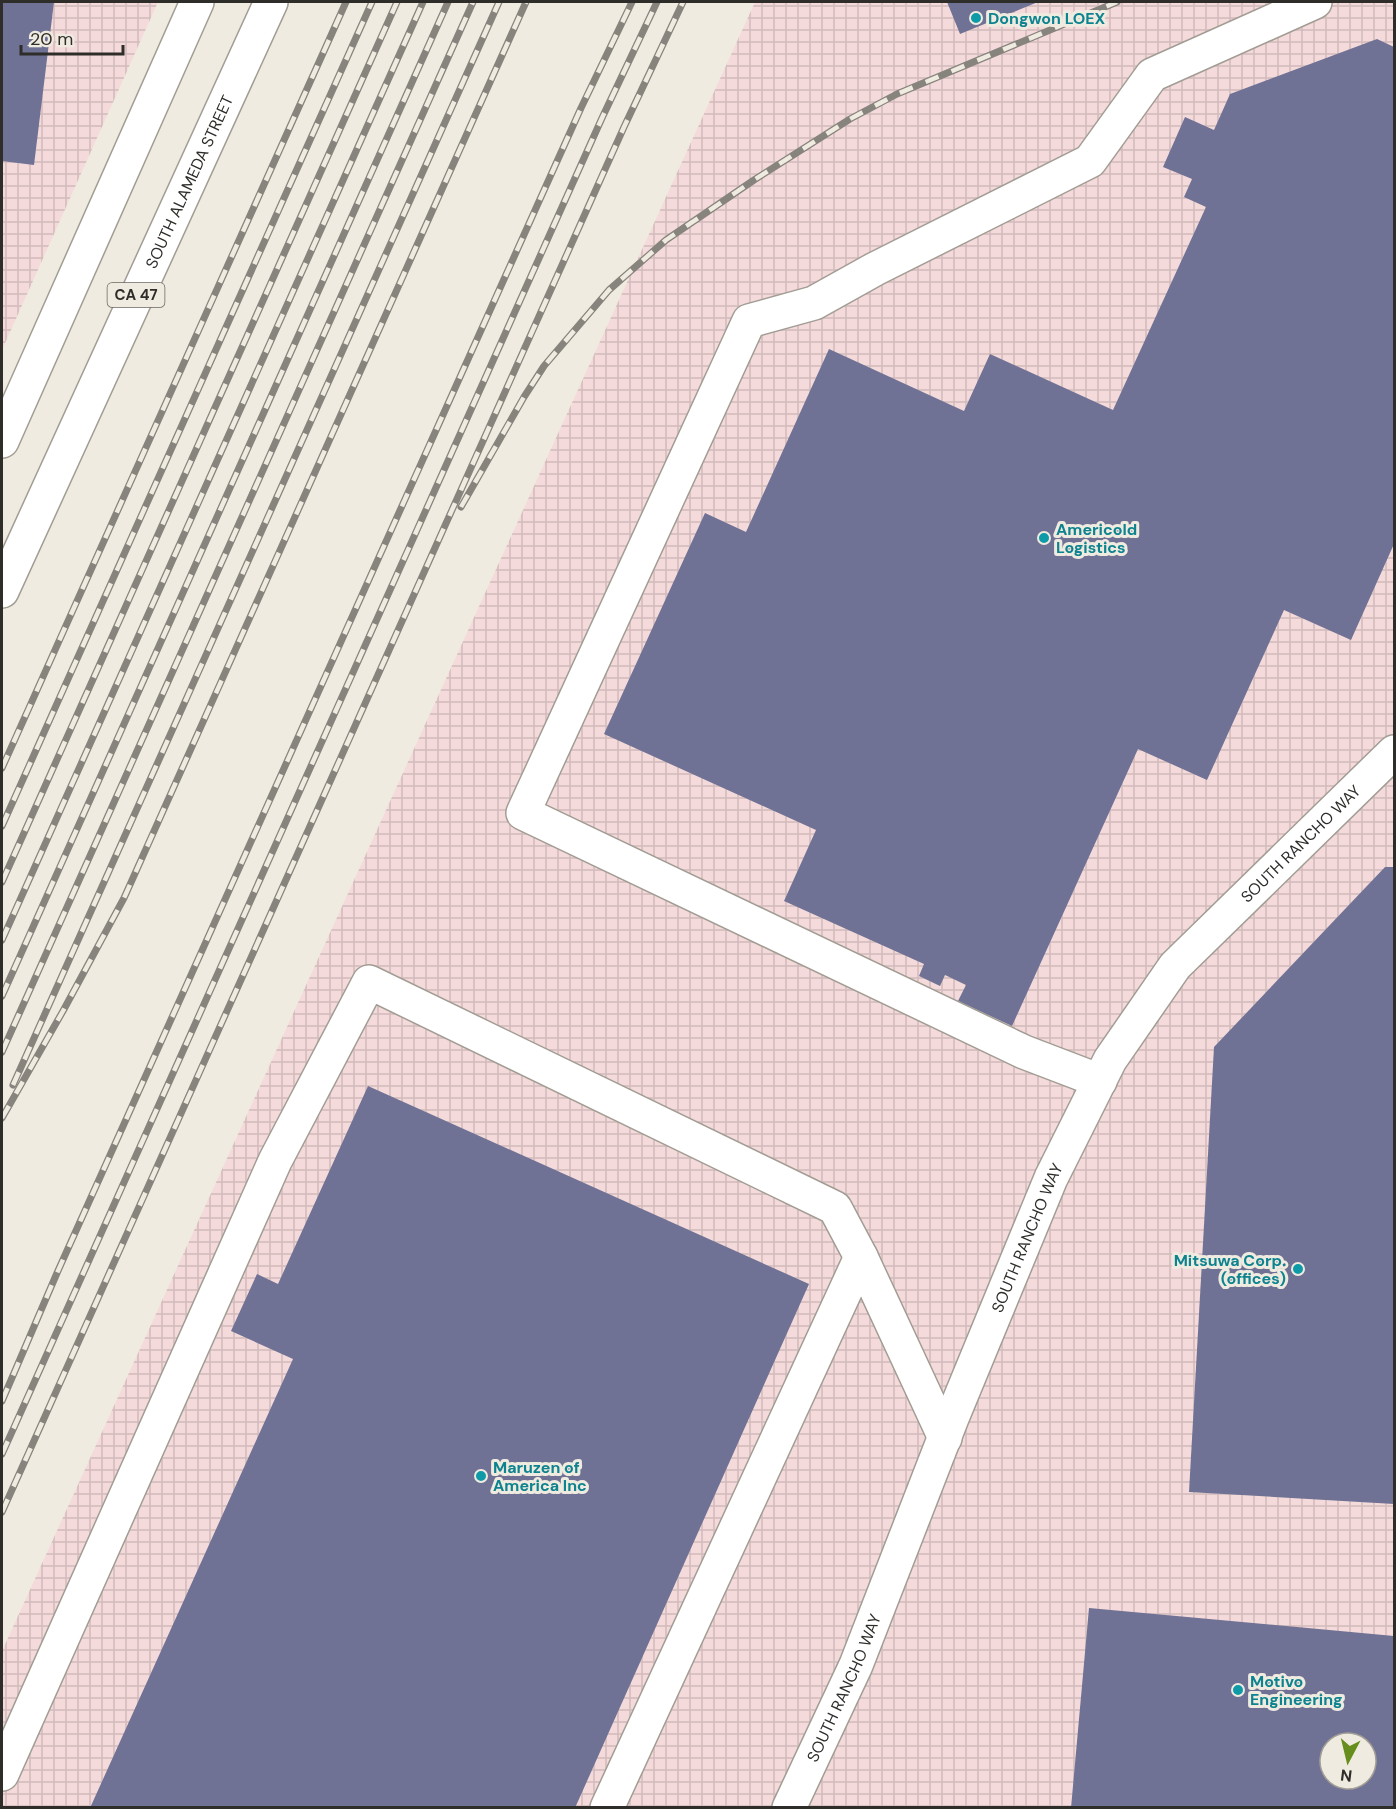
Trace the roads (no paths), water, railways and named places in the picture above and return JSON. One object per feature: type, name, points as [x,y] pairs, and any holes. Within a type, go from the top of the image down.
[{"type":"street","points":[[2,441],[197,2]]},
{"type":"street","name":"SOUTH ALAMEDA STREET","points":[[2,589],[271,2]]},
{"type":"street","points":[[1100,1081],[1024,1052],[523,813],[749,321],[814,303],[874,269],[1090,161],[1152,75],[1315,2]]},
{"type":"street","name":"SOUTH RANCHO WAY","points":[[789,1808],[856,1665],[1051,1178],[1110,1060],[1175,966],[1395,752]]},
{"type":"street","points":[[2,1774],[274,1161],[369,982],[835,1208],[861,1257],[945,1438]]},
{"type":"street","points":[[606,1808],[861,1257]]},
{"type":"railway","points":[[2,768],[346,2]]},
{"type":"railway","points":[[2,826],[372,2]]},
{"type":"railway","points":[[2,882],[397,2]]},
{"type":"railway","points":[[2,940],[423,2]]},
{"type":"railway","points":[[2,996],[448,2]]},
{"type":"railway","points":[[2,1052],[473,2]]},
{"type":"railway","points":[[13,1085],[499,2]]},
{"type":"railway","points":[[2,1118],[124,898],[526,2]]},
{"type":"railway","points":[[2,1401],[57,1273],[581,108],[632,2]]},
{"type":"railway","points":[[2,1454],[602,118],[657,2]]},
{"type":"railway","points":[[2,1512],[624,127],[683,2]]},
{"type":"railway","points":[[461,507],[544,366],[609,290],[666,240],[850,119],[897,94],[1117,2]]},
{"type":"place","name":"Dongwon LOEX","points":[[976,18]]},
{"type":"place","name":"Americold Logistics","points":[[1044,538]]},
{"type":"place","name":"Mitsuwa Corp. (offices)","points":[[1298,1269]]},
{"type":"place","name":"Maruzen of America Inc","points":[[481,1476]]},
{"type":"place","name":"Motivo Engineering","points":[[1238,1690]]}]
